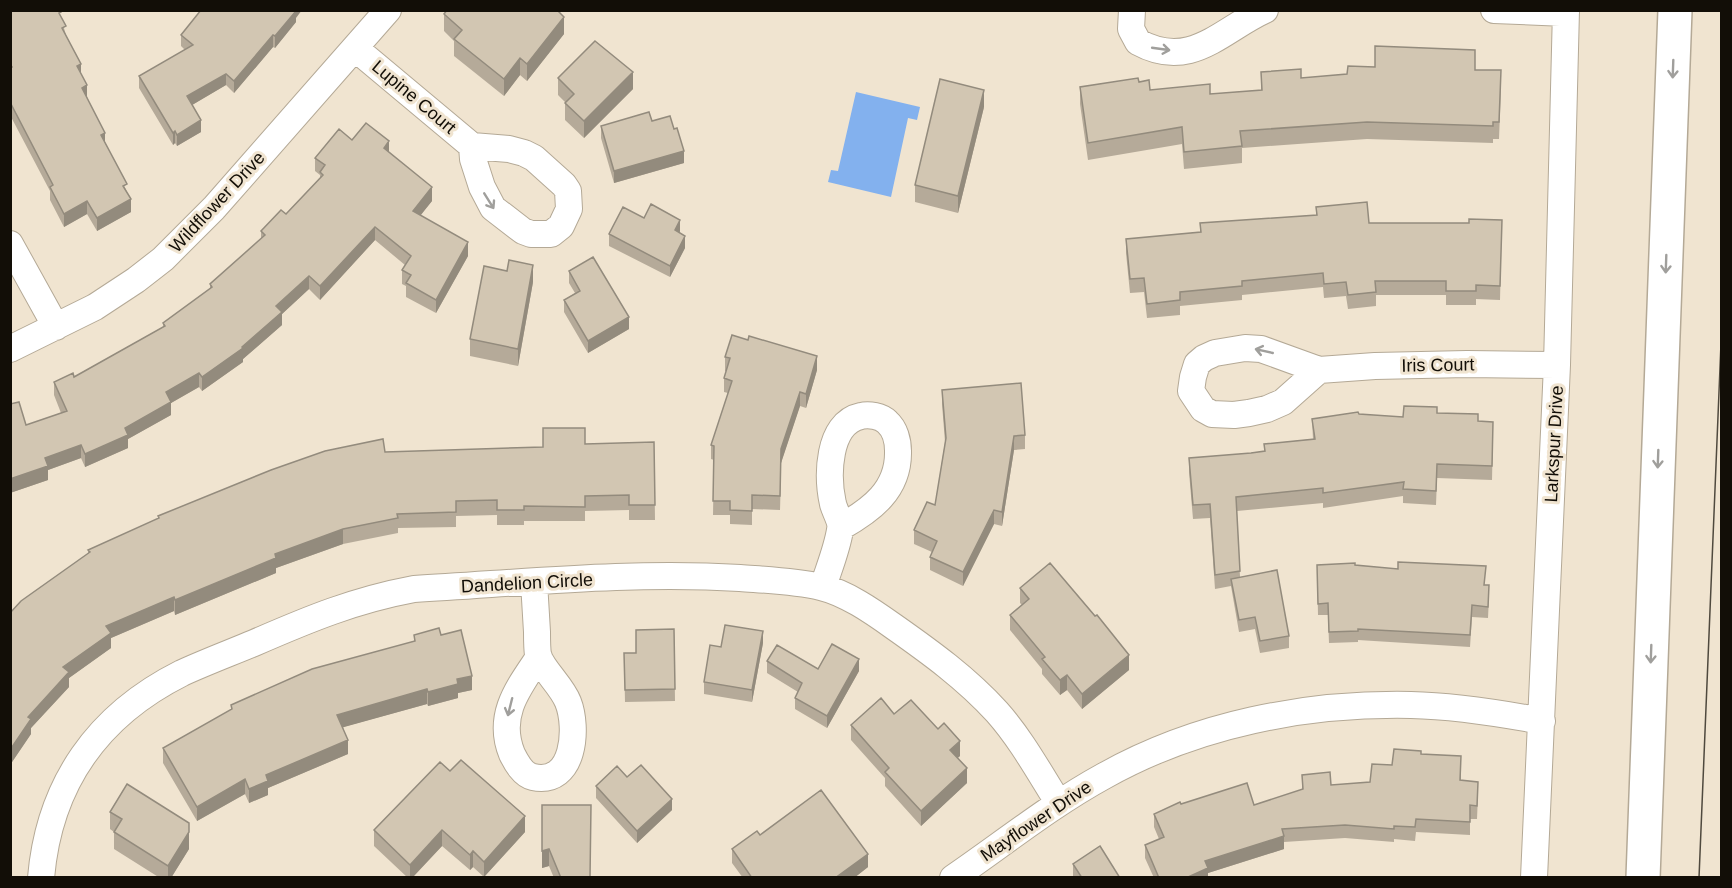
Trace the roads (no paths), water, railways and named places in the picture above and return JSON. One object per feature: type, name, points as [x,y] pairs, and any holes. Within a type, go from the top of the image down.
[{"type":"highway","points":[[1643,878],[1675,10]]},
{"type":"street","name":"Wildflower Drive","points":[[10,349],[95,307],[163,260],[214,208],[388,10]]},
{"type":"street","points":[[1132,10],[1131,29],[1138,42],[1161,51],[1185,51],[1208,45],[1265,10]]},
{"type":"street","points":[[1494,10],[1566,12]]},
{"type":"street","name":"Larkspur Drive","points":[[1534,878],[1557,366],[1566,12]]},
{"type":"street","name":"Lupine Court","points":[[356,49],[472,146]]},
{"type":"street","points":[[10,244],[56,327]]},
{"type":"street","name":"Iris Court","points":[[1319,370],[1345,367],[1467,364],[1557,366]]},
{"type":"street","points":[[823,587],[841,527]]},
{"type":"street","name":"Dandelion Circle","points":[[41,878],[45,843],[55,809],[69,778],[92,742],[108,724],[146,695],[182,674],[323,613],[351,603],[414,589],[629,577],[706,576],[791,582],[823,587],[846,597],[880,617],[960,675],[999,714],[1058,802]]},
{"type":"street","points":[[534,582],[538,657]]},
{"type":"street","name":"Mayflower Drive","points":[[953,878],[1058,802],[1105,775],[1154,751],[1225,727],[1281,715],[1330,708],[1412,705],[1498,713],[1542,721]]},
{"type":"water","points":[[856,92],[920,107],[917,120],[908,118],[891,197],[828,182],[831,170],[838,171]]},
{"type":"tram line","points":[[1699,878],[1722,319]]}]
